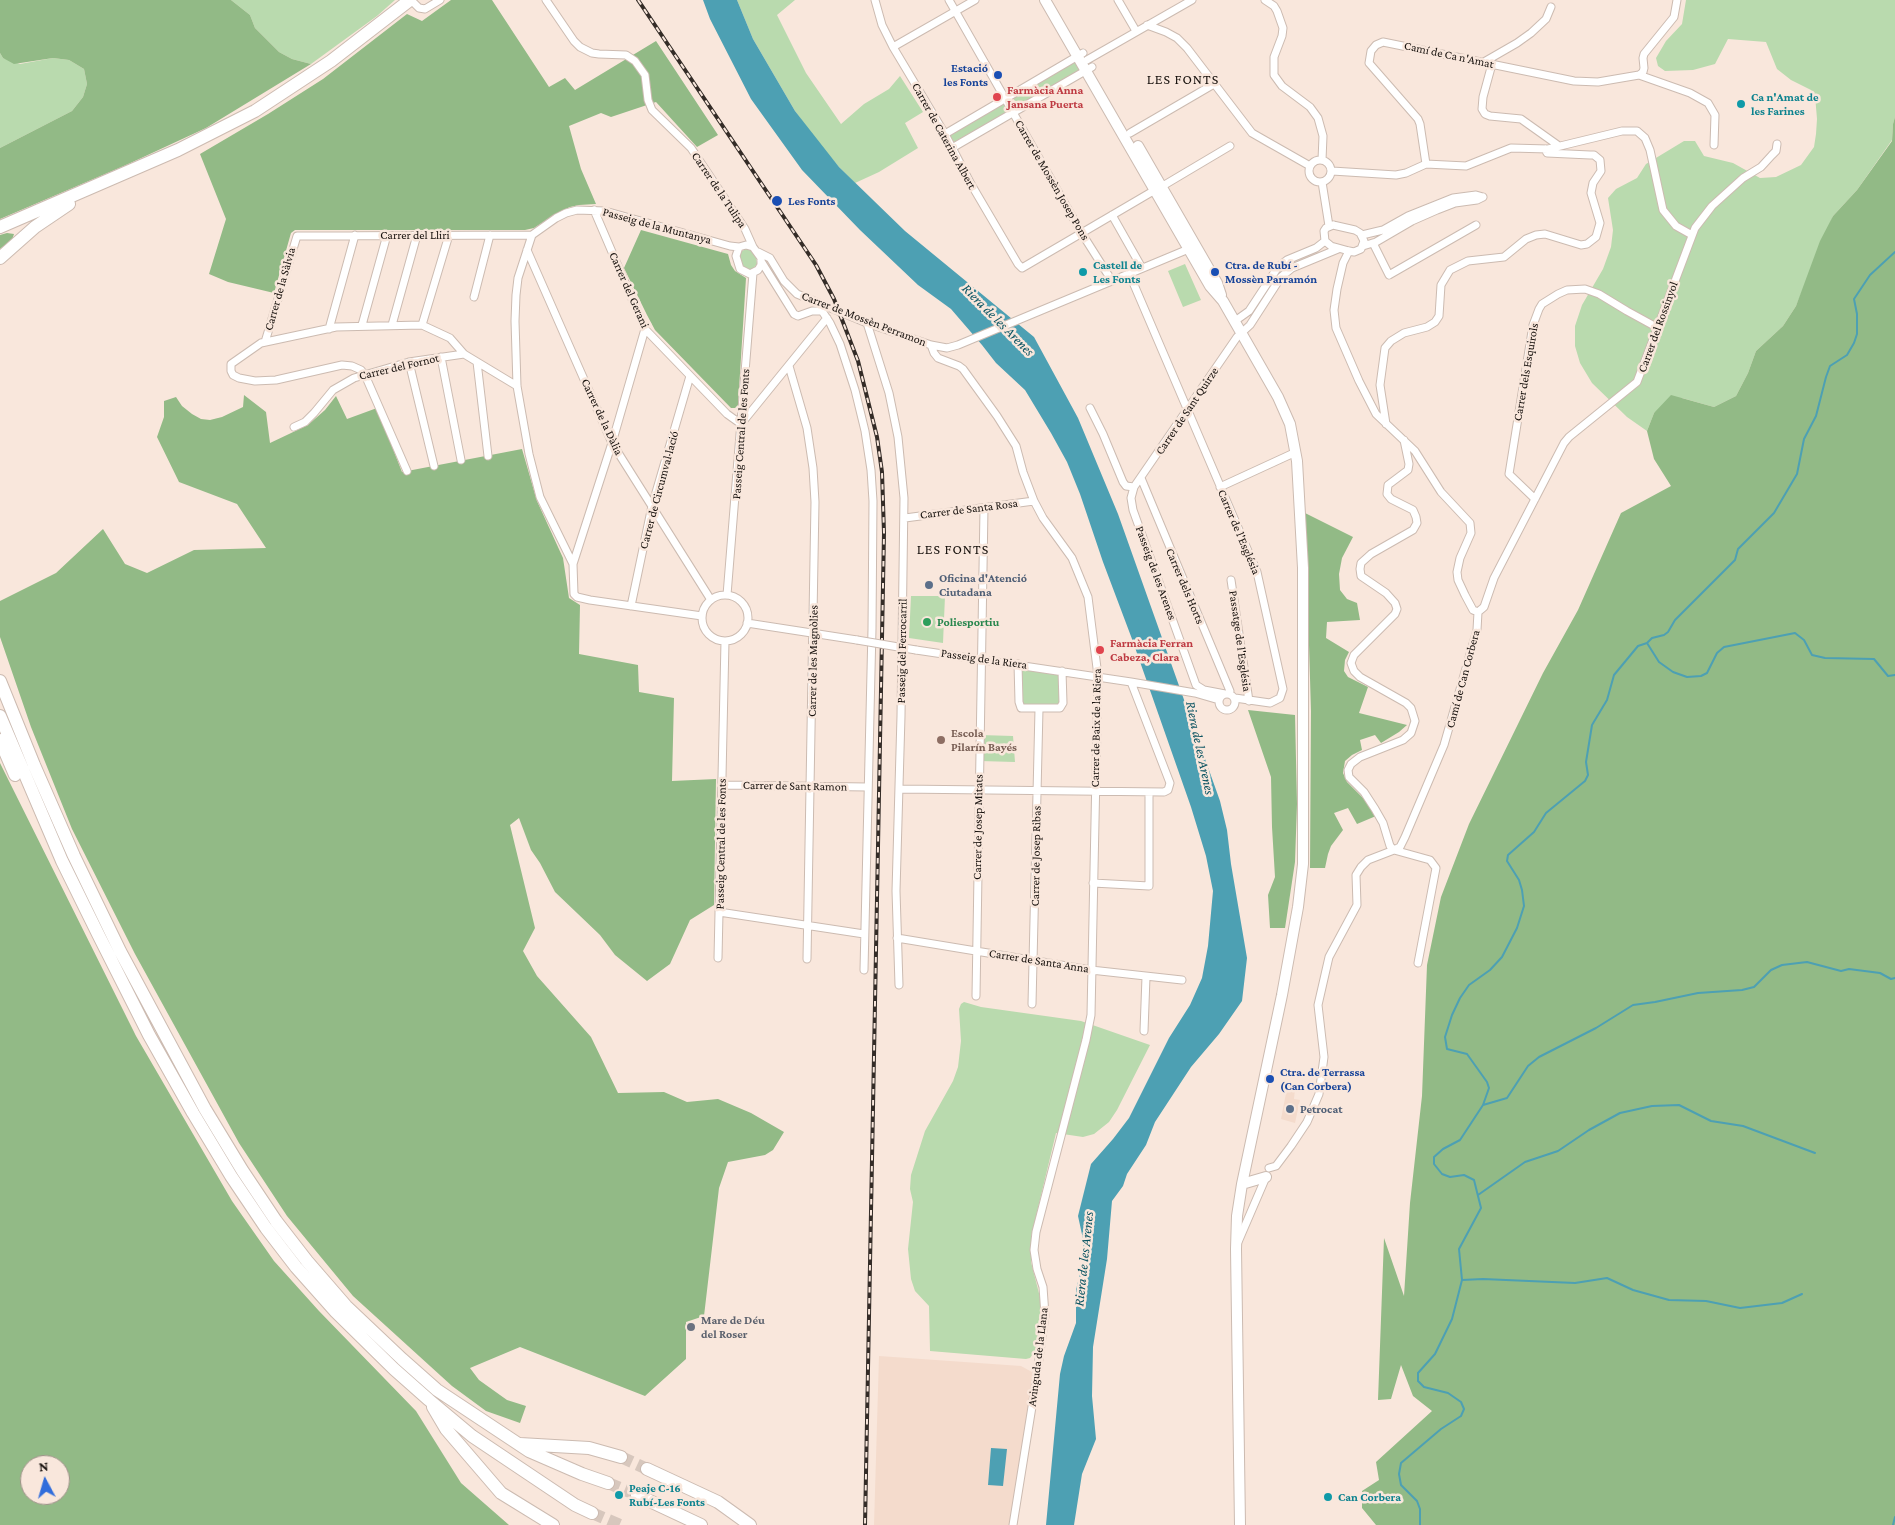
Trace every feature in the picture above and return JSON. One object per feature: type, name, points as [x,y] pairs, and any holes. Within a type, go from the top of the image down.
[{"type":"highway","points":[[0,227],[72,195],[101,185],[178,150],[255,111],[331,62],[410,0]]},
{"type":"highway","points":[[0,258],[14,244],[53,214],[101,185]]},
{"type":"highway","points":[[0,681],[46,793],[120,951],[205,1109],[246,1178],[276,1221],[346,1306],[437,1390],[529,1451],[608,1483]]},
{"type":"highway","points":[[0,716],[78,894],[150,1035],[193,1113],[231,1176],[266,1228],[296,1267],[336,1312],[394,1369],[429,1400],[472,1436],[575,1505],[592,1513]]},
{"type":"highway","points":[[0,740],[23,793],[55,858],[78,894]]},
{"type":"highway","points":[[429,1400],[446,1429],[501,1493],[554,1525]]},
{"type":"highway","points":[[518,1443],[589,1448],[621,1457]]},
{"type":"highway","points":[[647,1469],[718,1502],[750,1525]]},
{"type":"highway","points":[[637,1495],[701,1525]]},
{"type":"main road","points":[[1045,0],[1130,133],[1158,188]]},
{"type":"main road","points":[[1053,0],[1085,61],[1192,247],[1210,286],[1223,301],[1285,410],[1296,452],[1300,484],[1303,864],[1298,907],[1282,995],[1246,1162],[1237,1216],[1240,1525]]},
{"type":"main road","points":[[1246,1162],[1249,1170],[1265,1175]]},
{"type":"main road","points":[[1242,1184],[1265,1175]]},
{"type":"street","points":[[410,0],[419,8],[425,9],[440,0]]},
{"type":"street","name":"Carrer de la Tulipa","points":[[546,0],[574,42],[580,47],[592,53],[626,55],[635,61],[645,75],[648,100],[652,110],[691,148],[745,229],[756,249]]},
{"type":"street","name":"Carrer de Caterina Albert","points":[[875,0],[882,25],[893,47],[945,134],[1018,264],[1022,268],[1081,232]]},
{"type":"street","name":"Carrer de Mossèn Josep Pons","points":[[949,0],[1081,232],[1112,281]]},
{"type":"street","points":[[893,47],[975,0]]},
{"type":"street","points":[[1118,0],[1136,31]]},
{"type":"street","points":[[1265,0],[1278,10],[1283,28],[1274,58],[1274,75],[1282,86],[1315,112],[1322,129],[1322,160]]},
{"type":"street","points":[[1639,75],[1643,72],[1644,68],[1642,58],[1644,54],[1674,17],[1677,0]]},
{"type":"street","points":[[952,148],[1014,112],[1085,61],[1187,1]]},
{"type":"street","points":[[1483,62],[1531,33],[1546,19],[1552,7]]},
{"type":"street","points":[[1147,26],[1177,38],[1252,133],[1310,166]]},
{"type":"street","name":"Camí de Ca n'Amat","points":[[1426,164],[1420,124],[1403,100],[1371,66],[1369,59],[1371,51],[1380,43],[1391,42],[1585,82],[1606,81],[1639,75],[1690,93],[1708,103],[1715,115],[1714,145]]},
{"type":"street","points":[[945,134],[1006,98],[1085,61]]},
{"type":"street","points":[[1492,64],[1483,97],[1482,109],[1485,114],[1521,119],[1559,146]]},
{"type":"street","points":[[1130,133],[1214,84]]},
{"type":"street","points":[[1332,171],[1396,175],[1406,173],[1426,164],[1466,166],[1512,148],[1544,149],[1622,131],[1634,130],[1641,133],[1652,155],[1663,210],[1676,226],[1692,235]]},
{"type":"street","name":"Carrer del Rossinyol","points":[[1478,612],[1484,607],[1494,578],[1559,451],[1569,437],[1637,382],[1692,235],[1712,206],[1743,178],[1761,166],[1776,151],[1777,144]]},
{"type":"street","points":[[1081,232],[1230,146]]},
{"type":"street","points":[[1386,424],[1380,385],[1384,348],[1404,333],[1427,327],[1435,322],[1439,316],[1441,285],[1450,270],[1468,261],[1504,257],[1526,239],[1536,235],[1545,234],[1581,245],[1587,244],[1596,237],[1600,223],[1590,193],[1593,183],[1601,171],[1600,160],[1594,155],[1547,153],[1544,149]]},
{"type":"street","points":[[1322,160],[1330,165],[1332,171],[1330,177],[1322,182],[1315,181],[1310,176],[1310,166],[1315,161],[1322,160]]},
{"type":"street","points":[[1322,182],[1329,226]]},
{"type":"street","points":[[1476,195],[1483,197],[1477,200],[1455,203],[1412,220],[1373,243],[1363,246],[1358,251],[1338,249],[1325,241],[1324,232],[1329,226],[1339,225],[1355,230],[1362,235],[1383,230],[1408,216],[1452,198],[1476,195]]},
{"type":"street","name":"Passeig de la Muntanya","points":[[532,235],[546,224],[566,213],[576,210],[594,210],[605,211],[739,247]]},
{"type":"street","name":"Carrer del Gerani","points":[[594,210],[645,329],[727,414],[741,424]]},
{"type":"street","points":[[1112,215],[1142,268]]},
{"type":"street","points":[[1373,243],[1389,275],[1476,225]]},
{"type":"street","points":[[329,329],[356,235]]},
{"type":"street","points":[[362,325],[387,235]]},
{"type":"street","points":[[392,325],[417,235]]},
{"type":"street","points":[[422,325],[448,235]]},
{"type":"street","points":[[474,297],[490,235]]},
{"type":"street","points":[[532,235],[518,278],[516,295],[515,321],[518,386],[528,454],[540,497],[572,564]]},
{"type":"street","name":"Carrer del Lliri","points":[[297,236],[532,235]]},
{"type":"street","points":[[1362,235],[1363,246]]},
{"type":"street","name":"Carrer de la Sàlvia","points":[[264,342],[297,236]]},
{"type":"street","points":[[1234,321],[1249,311],[1278,267],[1287,260],[1316,248],[1325,241]]},
{"type":"street","points":[[761,261],[758,270],[753,273],[743,271],[738,266],[736,256],[739,247],[746,245],[756,249],[761,261],[794,314],[798,316],[817,310],[822,311],[827,318],[840,344],[856,390],[871,470],[873,501],[872,629],[864,970]]},
{"type":"street","points":[[1112,281],[1192,247]]},
{"type":"street","name":"Carrer de Mossèn Perramon","points":[[756,249],[770,258],[784,281],[798,294],[867,322],[932,345],[946,348],[958,345],[1112,281]]},
{"type":"street","name":"Carrer de Sant Quirze","points":[[1133,487],[1188,412],[1241,333],[1250,325],[1275,284],[1292,268],[1338,249]]},
{"type":"street","name":"Carrer de la Dàlia","points":[[527,250],[612,443],[711,600]]},
{"type":"street","name":"Camí de Can Corbera","points":[[1349,251],[1343,263],[1337,289],[1334,310],[1336,328],[1376,414],[1423,461],[1441,492],[1470,523],[1471,533],[1460,558],[1457,572],[1458,580],[1465,595],[1473,610],[1478,612],[1476,630],[1446,739],[1405,837],[1400,847],[1394,850]]},
{"type":"street","name":"Passeig Central de les Fonts","points":[[727,595],[753,273]]},
{"type":"street","name":"Carrer de l'Església","points":[[1129,273],[1257,572],[1283,689],[1280,698],[1276,701],[1264,703],[1230,695]]},
{"type":"street","name":"Carrer dels Esquirols","points":[[1535,499],[1509,474],[1533,325],[1542,304],[1567,290],[1585,289],[1599,294],[1658,328]]},
{"type":"street","points":[[741,424],[827,318]]},
{"type":"street","name":"Passeig del Ferrocarril","points":[[867,322],[888,393],[898,437],[904,518],[900,789],[896,891],[899,984]]},
{"type":"street","points":[[407,471],[365,374],[356,368],[342,365],[271,380],[247,380],[233,375],[230,368],[231,364],[264,342],[329,329],[362,325],[422,325],[450,338],[464,354],[518,386]]},
{"type":"street","points":[[645,329],[612,443],[572,564],[573,588],[577,597],[702,616]]},
{"type":"street","name":"Carrer de Baix de la Riera","points":[[932,345],[934,353],[938,358],[964,369],[1011,435],[1034,501],[1043,518],[1072,558],[1088,597],[1098,676],[1090,1016]]},
{"type":"street","name":"Carrer del Fornot","points":[[294,427],[304,422],[314,413],[333,390],[344,382],[409,362],[464,354]]},
{"type":"street","points":[[441,357],[461,460]]},
{"type":"street","points":[[409,362],[434,466]]},
{"type":"street","points":[[477,362],[488,456]]},
{"type":"street","name":"Carrer de les Magnòlies","points":[[789,366],[806,428],[813,468],[816,530],[807,959]]},
{"type":"street","name":"Carrer de Circumval·lació","points":[[631,606],[652,506],[690,376]]},
{"type":"street","points":[[1090,408],[1123,482],[1126,486],[1133,487]]},
{"type":"street","points":[[1404,440],[1409,464],[1408,470],[1388,485],[1387,494],[1413,510],[1417,523],[1413,530],[1371,554],[1361,563],[1360,569],[1361,576],[1386,592],[1395,603],[1397,609],[1392,617],[1354,655],[1351,663],[1354,671],[1360,677],[1409,705],[1413,711],[1415,721],[1411,733],[1403,740],[1360,757],[1351,764],[1348,770],[1349,778],[1364,792],[1383,823],[1390,846],[1394,850],[1430,860],[1436,868],[1418,963]]},
{"type":"street","points":[[1220,487],[1296,452]]},
{"type":"street","name":"Carrer dels Horts","points":[[1141,478],[1230,691],[1230,695]]},
{"type":"street","name":"Passeig de les Arenes","points":[[1133,487],[1131,498],[1133,510],[1196,685],[1204,690],[1230,695]]},
{"type":"street","name":"Carrer de Santa Rosa","points":[[904,518],[1034,501]]},
{"type":"street","name":"Carrer de Josep Mitats","points":[[976,996],[984,508]]},
{"type":"street","name":"Passatge de l'Església","points":[[1232,580],[1249,700]]},
{"type":"street","points":[[727,595],[738,599],[742,603],[747,613],[747,623],[737,638],[725,641],[709,635],[703,625],[702,616],[711,600],[727,595]]},
{"type":"street","name":"Passeig de la Riera","points":[[747,623],[1135,682],[1195,693],[1219,700],[1220,706],[1228,710],[1234,707],[1230,695]]},
{"type":"street","name":"Passeig Central de les Fonts","points":[[718,958],[725,641]]},
{"type":"street","points":[[1018,664],[1020,706],[1024,708],[1057,709],[1062,705],[1062,671]]},
{"type":"street","points":[[900,789],[1164,792],[1168,790],[1170,783],[1135,682]]},
{"type":"street","points":[[1219,700],[1230,695]]},
{"type":"street","name":"Carrer de Josep Ribas","points":[[1032,1004],[1039,709]]},
{"type":"street","name":"Carrer de Sant Ramon","points":[[722,785],[867,787]]},
{"type":"street","points":[[1093,884],[1149,886],[1149,793]]},
{"type":"street","points":[[1236,1249],[1265,1175],[1276,1166],[1307,1122],[1319,1094],[1324,1058],[1318,1005],[1329,957],[1357,905],[1356,875],[1368,860],[1394,850]]},
{"type":"street","points":[[719,912],[864,934]]},
{"type":"street","name":"Carrer de Santa Anna","points":[[897,938],[1092,970],[1182,980]]},
{"type":"street","points":[[1144,1031],[1146,977]]},
{"type":"street","name":"Avinguda de la Llana","points":[[1013,1525],[1045,1314],[1043,1287],[1035,1260],[1036,1232],[1086,1040],[1090,1016]]},
{"type":"shaded area","name":"Petrocat","points":[[1287,1088],[1295,1089],[1294,1099],[1300,1100],[1295,1123],[1281,1119]]},
{"type":"shaded area","points":[[879,1356],[1021,1366],[1032,1372],[1033,1377],[1010,1525],[874,1525]]},
{"type":"green space","points":[[0,0],[231,0],[250,15],[255,28],[279,52],[292,59],[311,64],[206,128],[124,166],[0,219],[0,148],[72,111],[83,97],[87,84],[84,69],[69,60],[53,58],[14,64],[3,58],[0,53]]},
{"type":"green space","points":[[231,0],[395,0],[377,16],[311,64],[292,59],[279,52],[255,28],[250,15]]},
{"type":"green space","points":[[451,0],[492,0],[549,87],[565,78],[575,90],[656,41],[718,135],[697,147],[656,102],[611,117],[601,113],[569,126],[581,169],[596,204],[570,207],[534,228],[525,230],[295,230],[291,233],[274,293],[228,282],[209,274],[226,219],[200,154],[323,79],[407,14],[422,21]]},
{"type":"green space","points":[[737,0],[795,0],[777,15],[806,73],[841,124],[864,104],[889,89],[900,76],[923,112],[905,123],[918,148],[879,172],[855,183],[816,140],[795,111],[753,39]]},
{"type":"green space","points":[[1686,0],[1895,0],[1895,117],[1892,140],[1857,190],[1833,216],[1796,306],[1783,326],[1756,351],[1748,373],[1736,396],[1714,407],[1682,398],[1654,413],[1647,431],[1627,417],[1592,383],[1580,363],[1575,346],[1575,326],[1582,305],[1603,269],[1611,247],[1613,230],[1608,198],[1616,189],[1637,178],[1646,164],[1684,141],[1695,141],[1704,156],[1733,163],[1760,178],[1776,177],[1801,165],[1814,147],[1816,134],[1815,95],[1811,90],[1791,80],[1777,69],[1766,42],[1728,39],[1715,64],[1693,70],[1665,71],[1658,66],[1656,58],[1666,41],[1682,24]]},
{"type":"green space","points":[[0,53],[3,58],[20,64],[53,58],[69,60],[84,69],[87,84],[83,97],[72,111],[0,148]]},
{"type":"green space","points":[[1077,61],[1082,69],[1018,106],[1013,98]]},
{"type":"green space","points":[[1004,102],[1008,112],[954,142],[949,134]]},
{"type":"green space","points":[[1895,117],[1895,1525],[1376,1525],[1362,1508],[1362,1491],[1379,1480],[1376,1462],[1432,1411],[1413,1396],[1401,1365],[1391,1399],[1378,1400],[1384,1238],[1404,1296],[1410,1203],[1422,1096],[1427,965],[1441,897],[1469,824],[1543,673],[1578,610],[1621,513],[1671,486],[1654,459],[1647,431],[1654,413],[1671,395],[1714,407],[1736,396],[1748,373],[1756,351],[1783,326],[1796,306],[1820,241],[1833,216],[1857,190],[1892,141]]},
{"type":"green space","points":[[641,230],[728,254],[735,271],[746,278],[738,405],[735,408],[731,408],[655,330],[647,315],[624,268]]},
{"type":"green space","points":[[14,234],[12,240],[0,249],[0,235]]},
{"type":"green space","points":[[746,249],[752,250],[756,256],[757,264],[752,270],[745,268],[740,262],[740,252]]},
{"type":"green space","points":[[1185,264],[1201,300],[1183,307],[1168,271]]},
{"type":"green space","points":[[244,395],[266,412],[270,443],[308,425],[325,410],[336,396],[347,419],[377,408],[402,472],[522,449],[537,501],[563,558],[569,598],[580,605],[579,654],[638,665],[639,692],[674,698],[672,781],[716,779],[714,905],[690,920],[670,964],[647,981],[615,955],[600,935],[555,892],[531,850],[519,818],[510,825],[535,928],[523,951],[537,976],[591,1037],[618,1093],[664,1092],[687,1102],[718,1099],[751,1113],[784,1132],[773,1150],[765,1155],[728,1162],[719,1188],[704,1316],[686,1322],[686,1359],[645,1396],[520,1347],[470,1368],[479,1380],[507,1400],[526,1406],[520,1423],[486,1411],[452,1386],[353,1296],[287,1216],[239,1143],[135,954],[72,829],[31,727],[0,637],[0,601],[56,573],[103,529],[125,564],[147,573],[194,550],[266,548],[237,504],[179,482],[157,437],[164,417],[164,401],[176,397],[182,406],[192,414],[201,419],[210,420],[222,417],[243,407]]},
{"type":"green space","points":[[1305,513],[1353,537],[1342,558],[1339,574],[1340,590],[1347,599],[1357,603],[1360,620],[1327,622],[1326,638],[1349,652],[1345,660],[1344,671],[1348,677],[1368,687],[1359,713],[1407,725],[1381,743],[1375,735],[1360,740],[1362,750],[1345,761],[1343,773],[1347,782],[1366,801],[1376,816],[1357,824],[1348,808],[1334,813],[1343,830],[1331,846],[1325,868],[1310,868],[1311,711]]},
{"type":"green space","points":[[911,596],[945,596],[943,643],[909,638]]},
{"type":"green space","points":[[1018,664],[1062,671],[1062,705],[1021,708]]},
{"type":"green space","points":[[1248,710],[1295,715],[1297,804],[1295,862],[1285,928],[1270,928],[1268,895],[1275,877],[1271,777]]},
{"type":"green space","points":[[980,735],[1013,736],[1015,762],[980,761]]},
{"type":"green space","points":[[0,763],[136,1036],[232,1201],[274,1261],[319,1311],[416,1411],[461,1483],[509,1525],[0,1525]]},
{"type":"green space","points":[[964,1002],[981,1007],[1081,1021],[1150,1045],[1109,1122],[1094,1134],[1083,1137],[1056,1133],[1031,1237],[1031,1262],[1042,1305],[1041,1324],[1036,1350],[1030,1358],[1026,1359],[930,1351],[929,1306],[915,1291],[911,1279],[908,1249],[913,1202],[910,1189],[911,1175],[925,1131],[953,1081],[958,1067],[961,1041],[959,1009]]},
{"type":"water","name":"Riera de les Arenes","points":[[703,0],[737,0],[753,39],[795,111],[839,167],[905,231],[1034,337],[1078,418],[1118,514],[1220,801],[1227,830],[1247,958],[1242,1001],[1219,1034],[1191,1067],[1155,1122],[1146,1145],[1127,1174],[1123,1186],[1112,1201],[1107,1259],[1093,1347],[1092,1396],[1096,1439],[1082,1474],[1074,1525],[1046,1525],[1060,1374],[1064,1356],[1076,1323],[1076,1290],[1084,1257],[1083,1239],[1078,1216],[1091,1164],[1129,1118],[1169,1038],[1190,1005],[1202,978],[1208,946],[1213,891],[1206,856],[1191,807],[1080,494],[1067,462],[1051,433],[1025,390],[996,363],[951,309],[918,285],[860,230],[802,170],[751,99],[710,19]]},
{"type":"water","points":[[991,1448],[1007,1449],[1003,1486],[988,1485]]},
{"type":"waterway","points":[[1420,1525],[1420,1509],[1417,1501],[1401,1485],[1399,1474],[1401,1463],[1441,1429],[1461,1416],[1464,1409],[1461,1402],[1448,1393],[1424,1387],[1418,1381],[1418,1373],[1435,1354],[1452,1319],[1462,1280],[1459,1249],[1481,1208],[1474,1180],[1464,1175],[1450,1177],[1442,1174],[1434,1164],[1434,1157],[1443,1149],[1460,1140],[1483,1105],[1489,1088],[1487,1082],[1467,1054],[1447,1049],[1445,1037],[1460,998],[1469,985],[1490,970],[1502,957],[1517,928],[1524,906],[1519,880],[1507,861],[1508,855],[1534,832],[1546,813],[1585,781],[1588,775],[1586,762],[1592,725],[1607,700],[1614,675],[1638,646],[1668,632],[1675,620],[1735,560],[1738,549],[1774,513],[1797,474],[1804,439],[1816,416],[1830,366],[1847,355],[1854,343],[1857,334],[1857,314],[1854,299],[1870,275],[1895,252]]},
{"type":"waterway","points":[[1647,643],[1659,662],[1673,672],[1687,677],[1701,676],[1707,673],[1717,653],[1724,647],[1795,633],[1804,640],[1812,655],[1825,658],[1874,659],[1888,676],[1895,675]]},
{"type":"waterway","points":[[1483,1105],[1507,1098],[1528,1066],[1539,1057],[1596,1028],[1633,1005],[1698,993],[1742,990],[1754,987],[1771,970],[1782,965],[1807,962],[1841,971],[1849,969],[1880,973],[1891,979],[1895,978]]},
{"type":"waterway","points":[[1478,1195],[1525,1162],[1558,1151],[1589,1130],[1620,1113],[1652,1106],[1679,1105],[1711,1121],[1743,1126],[1815,1153]]},
{"type":"waterway","points":[[1462,1280],[1483,1279],[1575,1283],[1607,1278],[1633,1290],[1669,1300],[1706,1301],[1740,1308],[1782,1303],[1802,1294]]},
{"type":"waterway","points":[[1893,1525],[1895,1517]]},
{"type":"tunnel","points":[[621,1457],[647,1469]]},
{"type":"tunnel","points":[[608,1483],[637,1495]]},
{"type":"tunnel","points":[[592,1513],[620,1525]]},
{"type":"railway","points":[[638,0],[816,265],[834,299],[858,361],[877,437],[882,472],[884,533],[865,1525]]},
{"type":"place","name":"Estació les Fonts","points":[[998,75]]},
{"type":"place","name":"Farmàcia Anna Jansana Puerta","points":[[997,97]]},
{"type":"place","name":"Ca n'Amat de les Farines","points":[[1741,104]]},
{"type":"place","name":"Les Fonts","points":[[777,201]]},
{"type":"place","name":"Castell de Les Fonts","points":[[1083,272]]},
{"type":"place","name":"Ctra. de Rubí - Mossèn Parramón","points":[[1215,272]]},
{"type":"place","name":"Oficina d'Atenció Ciutadana","points":[[929,585]]},
{"type":"place","name":"Poliesportiu","points":[[927,622]]},
{"type":"place","name":"Farmàcia Ferran Cabeza, Clara","points":[[1100,650]]},
{"type":"place","name":"Escola Pilarín Bayés","points":[[941,740]]},
{"type":"place","name":"Ctra. de Terrassa (Can Corbera)","points":[[1270,1079]]},
{"type":"place","name":"Petrocat","points":[[1290,1109]]},
{"type":"place","name":"Mare de Déu del Roser","points":[[691,1327]]},
{"type":"place","name":"Peaje C-16 Rubí-Les Fonts","points":[[619,1495]]},
{"type":"place","name":"Can Corbera","points":[[1328,1497]]},
{"type":"district","name":"LES FONTS","points":[[1183,80]]},
{"type":"district","name":"LES FONTS","points":[[953,550]]}]
